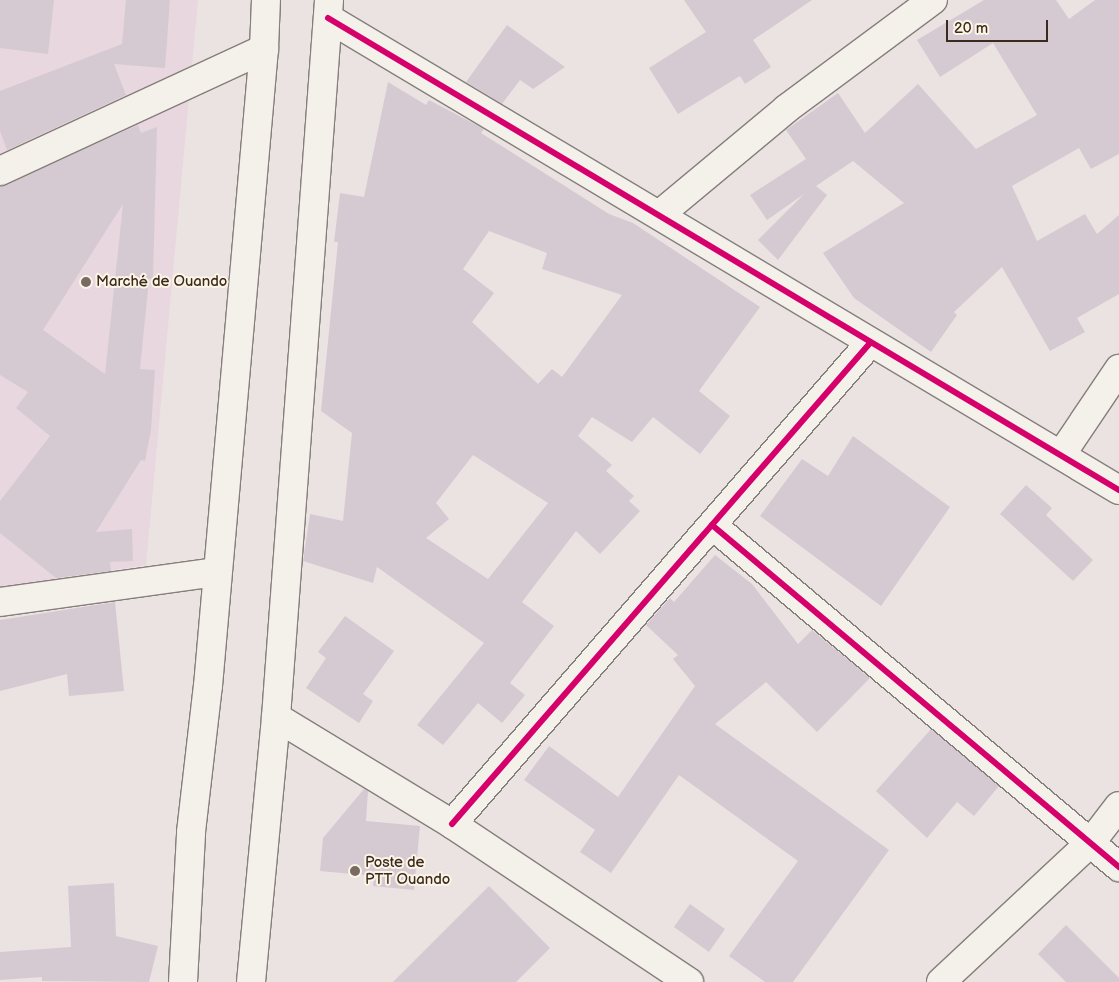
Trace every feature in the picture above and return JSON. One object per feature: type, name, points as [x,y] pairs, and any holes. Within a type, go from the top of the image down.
[{"type":"main road","points":[[183,982],[191,832],[208,686],[216,572],[264,49],[266,0]]},
{"type":"main road","points":[[659,215],[786,109],[933,0]]},
{"type":"main road","points":[[251,982],[276,717],[328,9],[659,215],[870,343],[1119,490]]},
{"type":"main road","points":[[0,171],[264,49]]},
{"type":"main road","points":[[452,824],[870,343]]},
{"type":"main road","points":[[1061,455],[1119,369]]},
{"type":"main road","points":[[712,526],[1092,841],[1119,866]]},
{"type":"main road","points":[[0,602],[216,572]]},
{"type":"main road","points":[[276,717],[452,824],[690,982]]},
{"type":"main road","points":[[941,982],[1092,841],[1119,806]]},
{"type":"shaded area","name":"Marché de Ouando","points":[[0,0],[198,0],[146,565],[0,587]]},
{"type":"building","points":[[0,0],[54,0],[48,54],[0,48]]},
{"type":"building","points":[[126,0],[170,0],[165,68],[114,64],[126,95],[7,150],[0,131],[0,91],[122,44]]},
{"type":"building","points":[[684,0],[812,0],[753,40],[771,67],[745,84],[740,76],[678,114],[649,68],[706,32]]},
{"type":"building","points":[[984,0],[1056,0],[1069,19],[1095,0],[1119,0],[1119,154],[1091,169],[1079,148],[1012,186],[1037,241],[1085,214],[1097,234],[1119,215],[1119,294],[1077,318],[1085,332],[1050,351],[1002,267],[954,312],[957,315],[931,352],[854,298],[823,253],[904,203],[853,161],[816,186],[827,195],[778,260],[758,240],[804,194],[767,220],[750,195],[806,159],[786,130],[838,93],[865,133],[918,84],[976,149],[1037,115],[993,43],[940,77],[917,40]]},
{"type":"building","points":[[507,25],[565,67],[533,89],[520,80],[502,104],[466,82]]},
{"type":"building","points":[[388,82],[426,105],[429,100],[484,129],[481,133],[609,214],[633,223],[760,307],[699,391],[730,416],[700,454],[653,417],[632,442],[592,417],[578,436],[612,465],[606,471],[634,496],[629,501],[640,511],[600,554],[576,531],[522,602],[554,626],[510,683],[525,695],[502,723],[478,703],[443,745],[417,725],[484,643],[377,567],[373,583],[303,561],[310,514],[343,521],[352,433],[321,411],[338,242],[334,242],[340,193],[364,197]],"holes":[[[489,231],[547,253],[542,269],[622,295],[562,377],[552,369],[538,384],[472,322],[494,293],[463,269]],[[473,455],[548,503],[488,579],[426,538],[449,519],[436,503]]]},
{"type":"building","points":[[138,125],[141,133],[157,127],[153,279],[149,279],[140,369],[155,370],[151,430],[145,461],[141,460],[96,532],[132,529],[133,561],[110,562],[111,571],[56,578],[0,533],[0,501],[50,436],[16,408],[28,392],[0,375],[0,186]],"holes":[[[123,204],[105,374],[43,330]]]},
{"type":"building","points":[[853,436],[950,507],[881,606],[760,516],[802,459],[828,476]]},
{"type":"building","points":[[1026,485],[1052,508],[1046,515],[1093,560],[1073,581],[1000,514]]},
{"type":"building","points":[[715,555],[752,584],[798,644],[812,630],[870,678],[817,732],[766,682],[715,724],[889,850],[793,982],[765,982],[729,956],[798,861],[679,775],[611,873],[580,852],[595,830],[524,780],[549,746],[618,797],[695,686],[673,659],[678,655],[646,625],[670,598],[674,602]]},
{"type":"building","points":[[115,602],[124,691],[69,696],[67,674],[0,691],[0,620]]},
{"type":"building","points":[[345,616],[394,651],[363,694],[373,701],[359,723],[306,688],[326,658],[318,652]]},
{"type":"building","points":[[931,729],[999,786],[974,816],[957,802],[927,838],[876,791]]},
{"type":"building","points":[[364,789],[368,791],[366,821],[420,826],[414,890],[373,886],[374,876],[320,871],[323,838]]},
{"type":"building","points":[[114,883],[116,936],[158,946],[149,982],[42,981],[42,977],[0,980],[0,952],[71,947],[68,886]]},
{"type":"building","points":[[489,886],[550,948],[516,982],[393,982]]},
{"type":"building","points":[[690,904],[725,929],[709,952],[674,927]]},
{"type":"building","points":[[1066,925],[1119,978],[1119,982],[1066,982],[1038,954]]},
{"type":"cycle path","points":[[328,18],[1119,490]]},
{"type":"cycle path","points":[[452,824],[870,343]]},
{"type":"cycle path","points":[[712,525],[1119,867]]},
{"type":"place","name":"Marché de Ouando","points":[[86,282]]},
{"type":"place","name":"Poste de PTT Ouando","points":[[355,871]]}]
